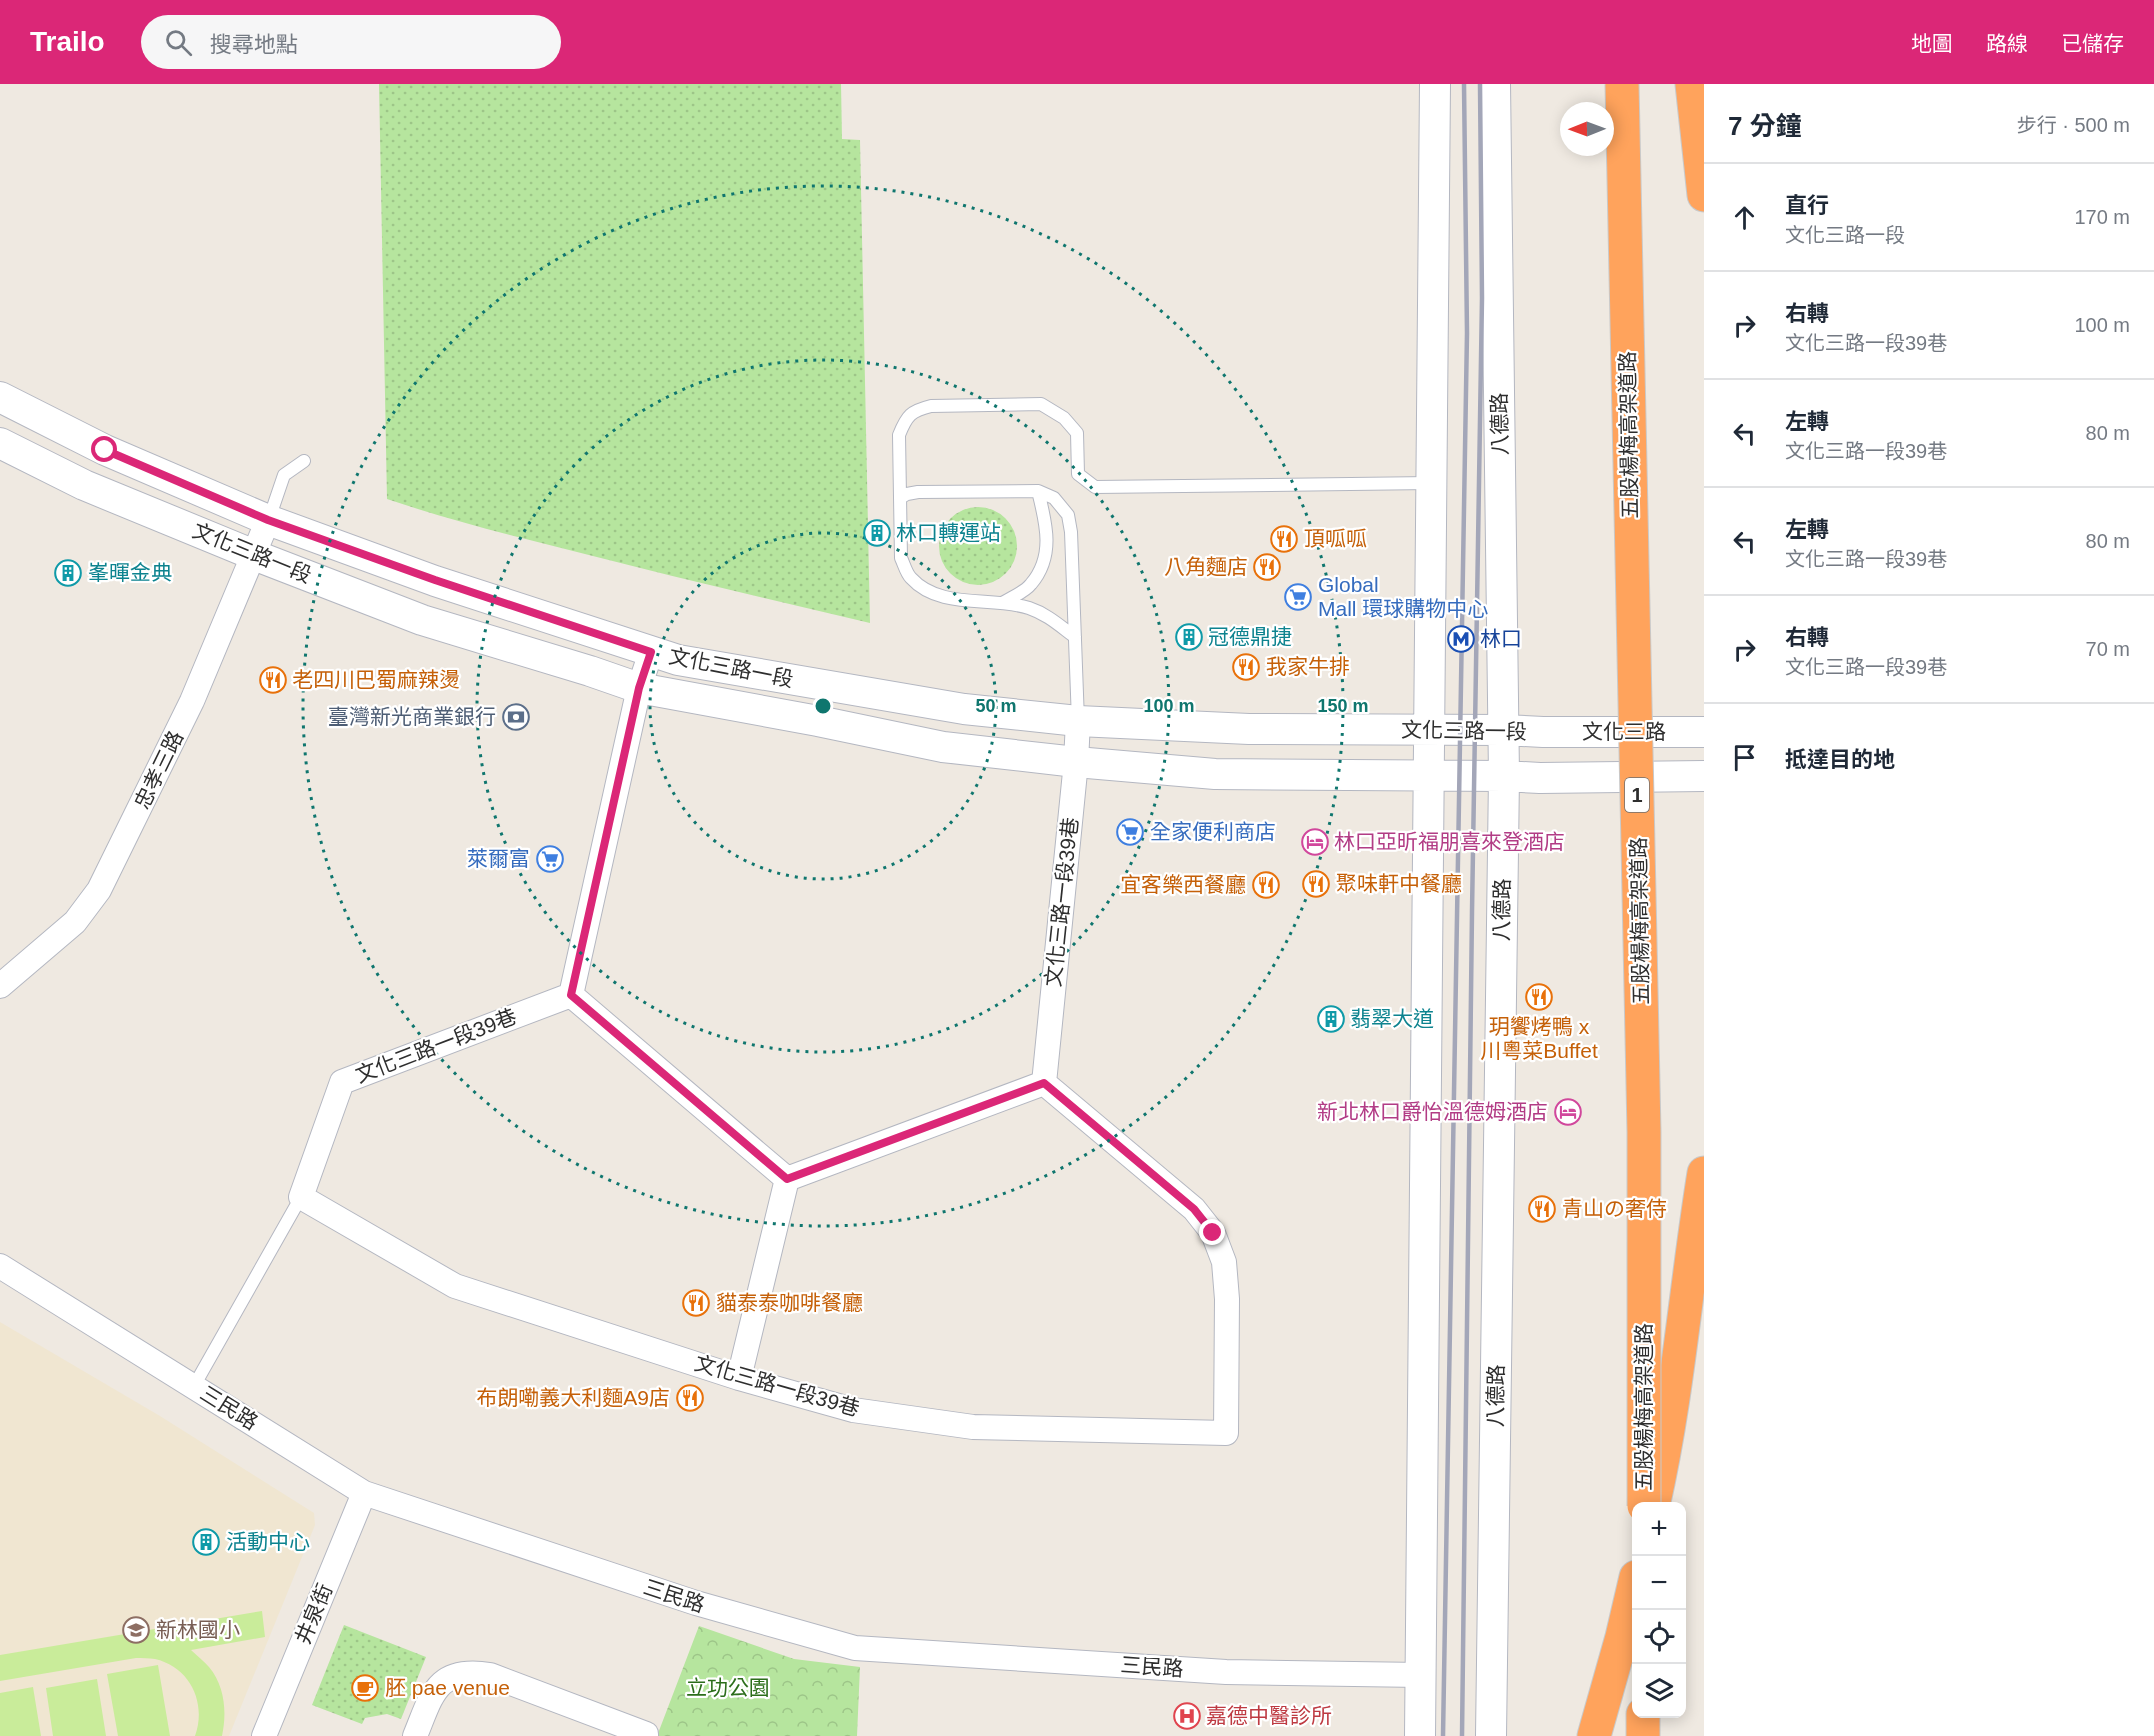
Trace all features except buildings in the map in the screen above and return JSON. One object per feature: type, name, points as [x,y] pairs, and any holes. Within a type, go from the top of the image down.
[{"type":"highway","name":"五股楊梅高架道路","points":[[1622,84],[1644,1132],[1644,1502]]},
{"type":"highway","points":[[1692,84],[1704,195]]},
{"type":"highway","points":[[1654,1502],[1682,1348],[1691,1254],[1704,1173]]},
{"type":"highway","points":[[1594,1736],[1632,1593]]},
{"type":"highway","points":[[1643,1718],[1643,1736]]},
{"type":"street","points":[[1420,1736],[1435,84]]},
{"type":"street","name":"八德路","points":[[1491,1736],[1504,776],[1495,84]]},
{"type":"street","name":"文化三路一段","points":[[0,397],[105,450],[268,520],[435,580],[678,660],[964,709],[1078,721],[1249,729],[1543,732]]},
{"type":"street","name":"文化三路一段","points":[[0,444],[84,485],[254,555],[422,620],[639,688],[943,747],[1215,774],[1540,778],[1704,776]]},
{"type":"street","name":"忠孝三路","points":[[0,986],[75,922],[99,890],[192,701],[268,520]]},
{"type":"street","points":[[651,652],[639,688],[571,995],[787,1179]]},
{"type":"street","name":"文化三路一段39巷","points":[[571,995],[342,1082],[301,1197],[455,1286],[739,1378],[853,1410],[973,1427],[1226,1433],[1227,1299],[1224,1262],[1213,1233],[1194,1209],[1044,1083],[1076,762],[1078,721]]},
{"type":"street","name":"文化三路","points":[[1543,732],[1704,732]]},
{"type":"street","points":[[787,1179],[1044,1083]]},
{"type":"street","points":[[739,1378],[787,1179]]},
{"type":"street","name":"三民路","points":[[0,1266],[364,1492],[696,1604],[855,1648],[1226,1672],[1420,1675]]},
{"type":"street","name":"井泉街","points":[[264,1736],[364,1492]]},
{"type":"street","points":[[415,1736],[435,1688],[452,1676],[473,1672],[490,1675],[646,1734],[646,1736]]},
{"type":"lane","points":[[1075,638],[1049,617],[1029,608],[1004,602],[949,598],[921,588],[909,576],[901,558],[898,435],[905,420],[915,410],[931,406],[1041,404],[1064,418],[1077,433],[1078,474],[1095,487],[1431,483]]},
{"type":"lane","points":[[268,520],[285,475],[304,461]]},
{"type":"lane","points":[[900,498],[918,492],[1038,491],[1054,498],[1068,515],[1071,532],[1078,721]]},
{"type":"lane","points":[[1004,602],[1030,586],[1047,559],[1045,518],[1038,491]]},
{"type":"lane","points":[[194,1386],[301,1197]]},
{"type":"shaded area","name":"新林國小","points":[[0,1322],[160,1416],[314,1513],[315,1525],[229,1736],[0,1736]]},
{"type":"green space","points":[[379,84],[841,84],[842,139],[860,140],[870,623],[529,540],[387,499]]},
{"type":"green space","points":[[978,507],[993,510],[1010,524],[1017,546],[1014,561],[1000,578],[978,585],[963,582],[946,568],[939,546],[942,531],[956,514]]},
{"type":"green space","points":[[262,1611],[265,1637],[191,1650],[209,1667],[221,1691],[224,1709],[222,1736],[195,1736],[199,1711],[193,1688],[178,1670],[155,1659],[136,1658],[0,1681],[0,1655]]},
{"type":"green space","points":[[344,1625],[426,1657],[401,1719],[387,1714],[365,1718],[362,1724],[312,1705]]},
{"type":"green space","name":"立功公園","points":[[699,1626],[794,1659],[860,1667],[857,1736],[657,1736]]},
{"type":"green space","points":[[158,1665],[170,1736],[118,1736],[107,1674]]},
{"type":"green space","points":[[97,1679],[106,1736],[53,1736],[46,1688]]},
{"type":"green space","points":[[33,1687],[41,1736],[0,1736],[0,1693]]},
{"type":"railway","points":[[1443,1736],[1467,333],[1464,84]]},
{"type":"railway","points":[[1462,1736],[1482,298],[1480,84]]},
{"type":"place","name":"林口轉運站","points":[[877,533]]},
{"type":"place","name":"頂呱呱","points":[[1284,539]]},
{"type":"place","name":"八角麵店","points":[[1267,567]]},
{"type":"place","name":"峯暉金典","points":[[68,573]]},
{"type":"place","name":"Global Mall 環球購物中心","points":[[1298,597]]},
{"type":"place","name":"冠德鼎捷","points":[[1189,637]]},
{"type":"place","name":"林口","points":[[1461,639]]},
{"type":"place","name":"我家牛排","points":[[1246,667]]},
{"type":"place","name":"老四川巴蜀麻辣燙","points":[[273,680]]},
{"type":"place","name":"臺灣新光商業銀行","points":[[516,717]]},
{"type":"place","name":"全家便利商店","points":[[1130,832]]},
{"type":"place","name":"林口亞昕福朋喜來登酒店","points":[[1315,842]]},
{"type":"place","name":"萊爾富","points":[[550,859]]},
{"type":"place","name":"聚味軒中餐廳","points":[[1316,884]]},
{"type":"place","name":"宜客樂西餐廳","points":[[1266,885]]},
{"type":"place","name":"玥饗烤鴨 x 川粵菜Buffet","points":[[1539,997]]},
{"type":"place","name":"翡翠大道","points":[[1331,1019]]},
{"type":"place","name":"新北林口爵怡溫德姆酒店","points":[[1568,1112]]},
{"type":"place","name":"青山の奢侍","points":[[1542,1209]]},
{"type":"place","name":"貓泰泰咖啡餐廳","points":[[696,1303]]},
{"type":"place","name":"布朗嘞義大利麵A9店","points":[[690,1398]]},
{"type":"place","name":"活動中心","points":[[206,1542]]},
{"type":"place","name":"新林國小","points":[[136,1630]]},
{"type":"place","name":"胚 pae venue","points":[[365,1688]]},
{"type":"place","name":"嘉德中醫診所","points":[[1187,1716]]},
{"type":"route","points":[[105,450],[268,520],[435,580],[651,652],[639,688],[571,995],[787,1179],[1044,1083],[1194,1209],[1213,1233]]}]
